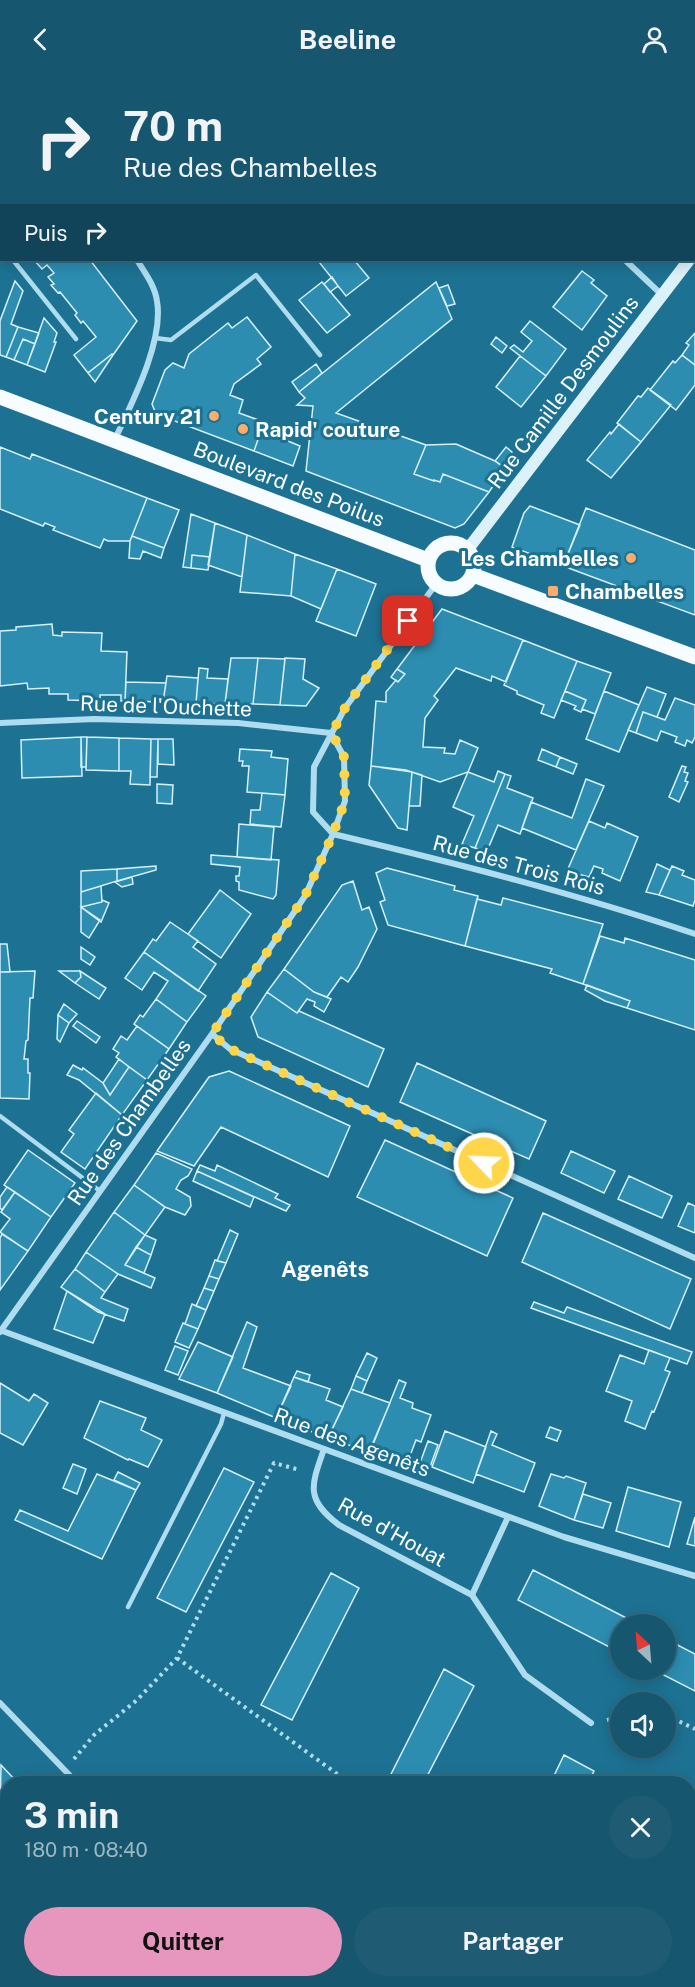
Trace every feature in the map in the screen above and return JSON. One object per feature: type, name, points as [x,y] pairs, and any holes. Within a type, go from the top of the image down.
[{"type":"main road","name":"Boulevard des Poilus","points":[[0,397],[428,560]]},
{"type":"main road","points":[[448,543],[462,545],[468,549],[475,564],[469,582],[450,590],[436,584],[429,574],[428,560],[436,548],[448,543]]},
{"type":"main road","points":[[473,575],[695,657]]},
{"type":"street","points":[[114,439],[146,370],[158,322],[157,302],[151,281],[138,261]]},
{"type":"street","points":[[626,261],[662,295]]},
{"type":"street","name":"Rue Camille Desmoulins","points":[[468,549],[688,261]]},
{"type":"street","points":[[333,834],[313,812],[314,767],[345,708],[436,584]]},
{"type":"street","name":"Rue de l'Ouchette","points":[[0,723],[94,719],[238,723],[332,733]]},
{"type":"street","name":"Rue des Chambelles","points":[[0,1331],[212,1034],[305,896],[345,801],[344,757],[332,733]]},
{"type":"street","name":"Rue des Trois Rois","points":[[333,834],[637,914],[695,934]]},
{"type":"street","points":[[212,1034],[230,1049],[695,1258]]},
{"type":"street","name":"Rue des Agenêts","points":[[0,1331],[564,1537],[695,1576]]},
{"type":"street","name":"Rue d'Houat","points":[[324,1449],[312,1487],[315,1499],[324,1513],[339,1525],[472,1594],[525,1675],[591,1723]]},
{"type":"street","points":[[472,1594],[508,1517]]},
{"type":"street","points":[[0,1703],[71,1776]]},
{"type":"lane","points":[[14,261],[76,339]]},
{"type":"lane","points":[[155,338],[171,340],[256,275],[320,354]]},
{"type":"lane","points":[[0,1116],[100,1191]]},
{"type":"lane","points":[[129,1607],[221,1424],[224,1413]]},
{"type":"path","points":[[65,1770],[94,1735],[137,1700],[177,1658],[274,1463],[315,1474]]},
{"type":"path","points":[[177,1658],[340,1776]]},
{"type":"path","points":[[676,1720],[695,1729]]},
{"type":"building","points":[[35,261],[91,261],[137,321],[113,355],[88,373],[74,355],[96,337],[83,321],[81,323],[75,315],[77,313],[60,292],[58,293],[51,285],[54,284],[48,277],[54,273],[47,265],[42,269]]},
{"type":"building","points":[[355,261],[369,278],[346,296],[319,262]]},
{"type":"building","points":[[582,271],[594,280],[591,283],[607,296],[582,330],[553,307]]},
{"type":"building","points":[[332,277],[338,286],[330,292],[324,284]]},
{"type":"building","points":[[15,281],[23,291],[11,324],[18,327],[6,357],[0,355],[0,321]]},
{"type":"building","points":[[322,282],[350,315],[327,333],[299,300]]},
{"type":"building","points":[[436,282],[452,319],[336,413],[426,445],[414,474],[440,482],[443,474],[489,492],[464,524],[455,528],[306,471],[313,406],[297,405],[305,398],[299,392]]},
{"type":"building","points":[[448,285],[455,304],[447,306],[439,288]]},
{"type":"building","points":[[247,317],[271,347],[257,359],[261,364],[234,384],[230,395],[243,400],[239,413],[264,422],[254,451],[156,414],[152,404],[165,370],[173,363],[184,368],[189,354],[228,323],[232,328]]},
{"type":"building","points":[[44,318],[57,333],[45,372],[27,365]]},
{"type":"building","points":[[530,321],[566,349],[546,376],[510,348],[514,345],[523,352],[532,341],[521,332]]},
{"type":"building","points":[[18,327],[39,333],[35,344],[23,339],[14,360],[6,357]]},
{"type":"building","points":[[695,333],[695,365],[682,355],[689,345],[686,343]]},
{"type":"building","points":[[496,337],[507,346],[502,353],[491,344]]},
{"type":"building","points":[[23,339],[35,344],[27,365],[14,360]]},
{"type":"building","points":[[113,355],[95,382],[88,373]]},
{"type":"building","points":[[682,355],[695,365],[695,385],[676,410],[650,390],[673,361],[675,363]]},
{"type":"building","points":[[520,356],[546,376],[521,407],[496,387]]},
{"type":"building","points":[[316,364],[322,373],[299,392],[292,382]]},
{"type":"building","points":[[648,388],[671,405],[641,442],[617,423],[638,396],[641,397]]},
{"type":"building","points":[[264,422],[291,432],[288,441],[300,446],[293,466],[254,451]]},
{"type":"building","points":[[619,424],[641,442],[611,478],[587,460]]},
{"type":"building","points":[[456,444],[495,461],[505,468],[489,492],[443,474],[440,482],[414,474],[426,445]]},
{"type":"building","points":[[0,447],[30,459],[32,454],[147,498],[130,541],[104,539],[100,548],[53,530],[55,527],[45,523],[43,526],[0,509]]},
{"type":"building","points":[[506,447],[512,452],[512,459],[505,468],[495,461]]},
{"type":"building","points":[[147,498],[179,510],[164,548],[132,536]]},
{"type":"building","points":[[530,506],[580,525],[563,566],[512,547],[524,513]]},
{"type":"building","name":"Les Chambelles","points":[[586,508],[695,550],[695,615],[563,566]]},
{"type":"building","points":[[191,514],[215,523],[210,557],[192,555],[191,568],[183,567]]},
{"type":"building","points":[[215,523],[247,535],[242,577],[208,565]]},
{"type":"building","points":[[247,535],[295,554],[291,596],[240,592]]},
{"type":"building","points":[[132,536],[164,548],[161,558],[143,551],[140,559],[129,558]]},
{"type":"building","points":[[295,554],[337,569],[321,609],[291,596]]},
{"type":"building","points":[[192,555],[210,557],[208,570],[191,568]]},
{"type":"building","points":[[337,569],[376,584],[356,636],[316,621]]},
{"type":"building","points":[[442,609],[523,640],[506,682],[492,676],[491,681],[456,668],[434,696],[438,700],[425,718],[423,747],[445,748],[444,753],[455,754],[460,740],[478,748],[468,772],[440,782],[406,770],[371,766],[376,701],[386,702],[386,692],[396,680],[398,682],[405,674],[397,669]]},
{"type":"building","points":[[52,624],[53,635],[62,636],[62,632],[102,633],[101,651],[127,652],[125,701],[121,701],[121,695],[100,695],[100,701],[68,700],[68,694],[49,694],[49,688],[28,689],[27,683],[0,686],[0,631],[16,630],[16,627]]},
{"type":"building","points":[[523,640],[577,661],[554,718],[541,713],[544,705],[517,694],[517,691],[504,685]]},
{"type":"building","points":[[231,658],[258,658],[253,704],[225,704]]},
{"type":"building","points":[[258,658],[285,659],[280,705],[253,704]]},
{"type":"building","points":[[285,658],[305,659],[303,679],[319,688],[306,706],[280,705]]},
{"type":"building","points":[[577,661],[611,673],[595,714],[582,709],[586,700],[565,691]]},
{"type":"building","points":[[199,668],[208,669],[207,678],[228,679],[225,704],[196,703]]},
{"type":"building","points":[[397,669],[405,674],[398,682],[391,677]]},
{"type":"building","points":[[167,676],[198,678],[196,703],[163,702]]},
{"type":"building","points":[[126,682],[166,683],[163,702],[125,701]]},
{"type":"building","points":[[647,687],[666,694],[657,717],[643,712],[636,733],[628,730]]},
{"type":"building","points":[[565,691],[586,700],[581,712],[574,709],[576,706],[561,700]]},
{"type":"building","points":[[604,691],[639,705],[619,752],[586,739]]},
{"type":"building","points":[[675,698],[695,705],[695,737],[692,743],[687,740],[685,746],[675,742],[677,737],[661,731],[657,741],[636,733],[643,712],[665,720]]},
{"type":"building","points":[[81,737],[82,776],[22,778],[21,740]]},
{"type":"building","points":[[81,737],[87,737],[86,767],[81,767]]},
{"type":"building","points":[[87,737],[119,738],[119,771],[86,770]]},
{"type":"building","points":[[119,738],[151,739],[150,785],[130,784],[131,771],[119,771]]},
{"type":"building","points":[[151,739],[158,739],[157,777],[150,777]]},
{"type":"building","points":[[158,739],[173,739],[174,765],[158,764]]},
{"type":"building","points":[[240,749],[272,751],[271,757],[288,759],[285,795],[247,792],[249,766],[242,766],[243,761],[239,761]]},
{"type":"building","points":[[542,749],[560,757],[556,767],[538,760]]},
{"type":"building","points":[[560,757],[577,764],[573,774],[556,767]]},
{"type":"building","points":[[371,766],[412,772],[407,830],[398,828],[369,785]]},
{"type":"building","points":[[682,766],[686,767],[684,772],[688,773],[685,781],[688,782],[679,802],[669,797]]},
{"type":"building","points":[[498,771],[505,774],[475,848],[462,844],[474,816],[453,807],[468,772],[494,782]]},
{"type":"building","points":[[412,772],[422,775],[420,806],[409,806]]},
{"type":"building","points":[[505,774],[511,776],[507,788],[533,798],[520,834],[498,825],[487,851],[475,848]]},
{"type":"building","points":[[586,779],[604,786],[576,850],[522,828],[531,802],[572,818]]},
{"type":"building","points":[[157,784],[173,785],[172,804],[157,803]]},
{"type":"building","points":[[262,793],[285,795],[281,827],[250,824],[251,810],[260,810]]},
{"type":"building","points":[[589,821],[605,828],[607,823],[638,837],[620,881],[602,873],[603,869],[594,866],[589,877],[567,871]]},
{"type":"building","points":[[239,824],[274,827],[271,860],[237,857]]},
{"type":"building","points":[[211,855],[279,860],[276,895],[273,899],[239,890],[236,876],[239,876],[240,867],[211,864]]},
{"type":"building","points":[[657,864],[670,870],[659,895],[646,892]]},
{"type":"building","points":[[156,866],[156,870],[117,881],[117,869]]},
{"type":"building","points":[[672,866],[684,871],[682,875],[695,880],[693,906],[659,895]]},
{"type":"building","points":[[387,868],[455,886],[454,890],[478,896],[465,946],[388,925],[380,902],[385,900],[376,873]]},
{"type":"building","points":[[117,869],[117,881],[81,892],[81,871]]},
{"type":"building","points":[[132,877],[133,884],[122,887],[115,882]]},
{"type":"building","points":[[353,881],[362,910],[369,907],[377,929],[348,982],[341,977],[327,997],[314,992],[284,969],[342,885]]},
{"type":"building","points":[[101,886],[102,902],[81,907],[81,892]]},
{"type":"building","points":[[220,890],[251,914],[221,958],[188,934]]},
{"type":"building","points":[[503,898],[603,924],[583,984],[550,973],[552,969],[465,946],[477,899],[501,905]]},
{"type":"building","points":[[102,900],[109,903],[101,922],[81,907],[102,902]]},
{"type":"building","points":[[81,907],[100,920],[89,938],[81,932]]},
{"type":"building","points":[[170,922],[198,941],[193,947],[216,964],[198,991],[144,952],[153,939],[156,941]]},
{"type":"building","points":[[600,936],[624,943],[625,938],[695,960],[695,1030],[627,1008],[630,1001],[583,984]]},
{"type":"building","points":[[0,944],[7,944],[10,972],[0,972]]},
{"type":"building","points":[[81,947],[95,957],[90,965],[81,959]]},
{"type":"building","points":[[144,952],[206,996],[187,1022],[156,999],[168,981],[154,972],[142,990],[125,978]]},
{"type":"building","points":[[284,969],[314,992],[331,999],[324,1012],[314,1006],[315,1002],[307,999],[297,1013],[267,992]]},
{"type":"building","points":[[35,971],[24,1059],[28,1059],[28,1073],[30,1073],[29,1099],[0,1098],[0,972]]},
{"type":"building","points":[[59,971],[80,971],[81,977],[75,983]]},
{"type":"building","points":[[80,971],[106,988],[99,999],[75,983],[81,977]]},
{"type":"building","points":[[587,985],[630,1001],[627,1008],[605,1001],[585,990]]},
{"type":"building","points":[[267,992],[297,1013],[299,1011],[384,1049],[368,1087],[258,1037],[251,1017]]},
{"type":"building","points":[[156,999],[187,1022],[169,1049],[134,1024],[140,1015],[143,1017]]},
{"type":"building","points":[[64,1004],[77,1014],[69,1023],[58,1015]]},
{"type":"building","points":[[58,1015],[69,1023],[60,1042],[57,1039]]},
{"type":"building","points":[[77,1021],[100,1037],[96,1043],[73,1026]]},
{"type":"building","points":[[137,1026],[169,1049],[147,1080],[116,1057],[119,1053],[113,1049],[121,1036],[127,1040]]},
{"type":"building","points":[[119,1059],[129,1067],[110,1095],[103,1083]]},
{"type":"building","points":[[417,1063],[546,1121],[529,1159],[400,1102]]},
{"type":"building","points":[[73,1065],[82,1070],[83,1068],[103,1083],[110,1095],[129,1067],[147,1080],[122,1115],[79,1080],[67,1075]]},
{"type":"building","points":[[229,1071],[350,1126],[328,1177],[221,1127],[194,1166],[157,1151],[209,1077]]},
{"type":"building","points":[[96,1093],[122,1115],[85,1169],[61,1152],[74,1134],[69,1130]]},
{"type":"building","points":[[385,1140],[513,1198],[487,1256],[357,1197]]},
{"type":"building","points":[[28,1150],[75,1183],[51,1217],[4,1185]]},
{"type":"building","points":[[571,1151],[615,1171],[604,1193],[561,1173]]},
{"type":"building","points":[[156,1153],[192,1169],[176,1189],[190,1197],[191,1206],[185,1215],[165,1207],[134,1185]]},
{"type":"building","points":[[200,1165],[215,1171],[217,1165],[278,1194],[275,1198],[290,1205],[286,1211],[197,1171]]},
{"type":"building","points":[[197,1171],[254,1197],[250,1207],[193,1181]]},
{"type":"building","points":[[629,1176],[672,1196],[662,1218],[618,1199]]},
{"type":"building","points":[[134,1185],[165,1207],[145,1235],[114,1212]]},
{"type":"building","points":[[7,1187],[15,1192],[2,1210],[0,1197]]},
{"type":"building","points":[[15,1192],[51,1217],[28,1251],[0,1232],[10,1219],[1,1212]]},
{"type":"building","points":[[688,1203],[695,1206],[695,1233],[678,1226]]},
{"type":"building","points":[[114,1212],[145,1235],[125,1265],[155,1278],[151,1288],[118,1274],[86,1252]]},
{"type":"building","points":[[543,1213],[691,1279],[670,1329],[522,1262]]},
{"type":"building","points":[[230,1230],[238,1234],[226,1263],[217,1261]]},
{"type":"building","points":[[2,1234],[28,1251],[0,1290],[0,1238]]},
{"type":"building","points":[[145,1235],[156,1240],[151,1255],[136,1247]]},
{"type":"building","points":[[136,1247],[151,1255],[144,1273],[125,1265]]},
{"type":"building","points":[[86,1252],[118,1274],[105,1292],[75,1269]]},
{"type":"building","points":[[215,1260],[226,1263],[219,1279],[209,1276]]},
{"type":"building","points":[[75,1269],[105,1292],[101,1298],[128,1309],[124,1321],[98,1312],[61,1287]]},
{"type":"building","points":[[209,1276],[219,1279],[214,1291],[204,1288]]},
{"type":"building","points":[[204,1288],[214,1291],[206,1310],[196,1306]]},
{"type":"building","points":[[67,1291],[105,1314],[93,1343],[54,1329]]},
{"type":"building","points":[[534,1302],[564,1313],[567,1307],[692,1352],[687,1364],[531,1308]]},
{"type":"building","points":[[192,1304],[206,1310],[198,1329],[185,1324]]},
{"type":"building","points":[[247,1322],[257,1327],[243,1368],[291,1386],[276,1418],[217,1393]]},
{"type":"building","points":[[183,1323],[198,1329],[189,1348],[175,1342]]},
{"type":"building","points":[[198,1342],[233,1357],[217,1393],[179,1379]]},
{"type":"building","points":[[175,1346],[188,1351],[178,1375],[165,1370]]},
{"type":"building","points":[[649,1350],[670,1358],[665,1370],[670,1372],[645,1429],[625,1421],[632,1401],[606,1391],[620,1355],[644,1364]]},
{"type":"building","points":[[367,1353],[377,1358],[367,1381],[356,1376]]},
{"type":"building","points":[[297,1371],[310,1375],[308,1382],[294,1377]]},
{"type":"building","points":[[356,1376],[367,1381],[362,1393],[351,1389]]},
{"type":"building","points":[[294,1377],[330,1389],[326,1400],[343,1407],[328,1438],[276,1418]]},
{"type":"building","points":[[399,1380],[406,1383],[400,1398],[413,1403],[412,1408],[431,1415],[421,1442],[416,1440],[408,1461],[372,1447]]},
{"type":"building","points":[[0,1383],[29,1401],[34,1394],[48,1403],[23,1445],[0,1433]]},
{"type":"building","points":[[351,1389],[390,1403],[369,1452],[328,1438]]},
{"type":"building","points":[[100,1401],[146,1418],[141,1430],[162,1440],[148,1467],[128,1460],[84,1438]]},
{"type":"building","points":[[550,1427],[561,1431],[557,1441],[546,1437]]},
{"type":"building","points":[[445,1431],[486,1447],[473,1483],[432,1467]]},
{"type":"building","points":[[491,1431],[497,1434],[492,1445],[535,1463],[524,1492],[476,1474]]},
{"type":"building","points":[[428,1441],[438,1445],[430,1467],[420,1463]]},
{"type":"building","points":[[73,1464],[86,1469],[77,1494],[63,1488]]},
{"type":"building","points":[[224,1468],[254,1482],[186,1612],[157,1598]]},
{"type":"building","points":[[118,1472],[140,1483],[136,1490],[114,1480]]},
{"type":"building","points":[[97,1474],[136,1490],[102,1559],[15,1520],[20,1510],[68,1531]]},
{"type":"building","points":[[551,1474],[586,1483],[574,1520],[539,1506]]},
{"type":"building","points":[[628,1487],[681,1502],[669,1547],[616,1531]]},
{"type":"building","points":[[583,1494],[611,1503],[603,1528],[574,1520]]},
{"type":"building","points":[[695,1517],[695,1546],[687,1544]]},
{"type":"building","points":[[533,1570],[619,1614],[610,1614],[610,1647],[518,1600]]},
{"type":"building","points":[[331,1573],[359,1588],[292,1720],[261,1705]]},
{"type":"building","points":[[676,1644],[695,1654],[695,1691],[674,1680],[676,1680]]},
{"type":"building","points":[[444,1669],[474,1686],[427,1776],[390,1776]]},
{"type":"building","points":[[564,1755],[594,1771],[592,1776],[554,1776]]},
{"type":"building","points":[[1,1765],[11,1776],[1,1776]]},
{"type":"place","name":"Century 21","points":[[214,416]]},
{"type":"place","name":"Rapid' couture","points":[[243,429]]},
{"type":"place","name":"Les Chambelles","points":[[631,558]]},
{"type":"place","name":"Chambelles","points":[[553,591]]},
{"type":"district","name":"Agenêts","points":[[325,1269]]},
{"type":"route","points":[[408,621],[345,708],[332,733],[344,757],[345,801],[305,896],[212,1034],[230,1049],[484,1163]]}]
